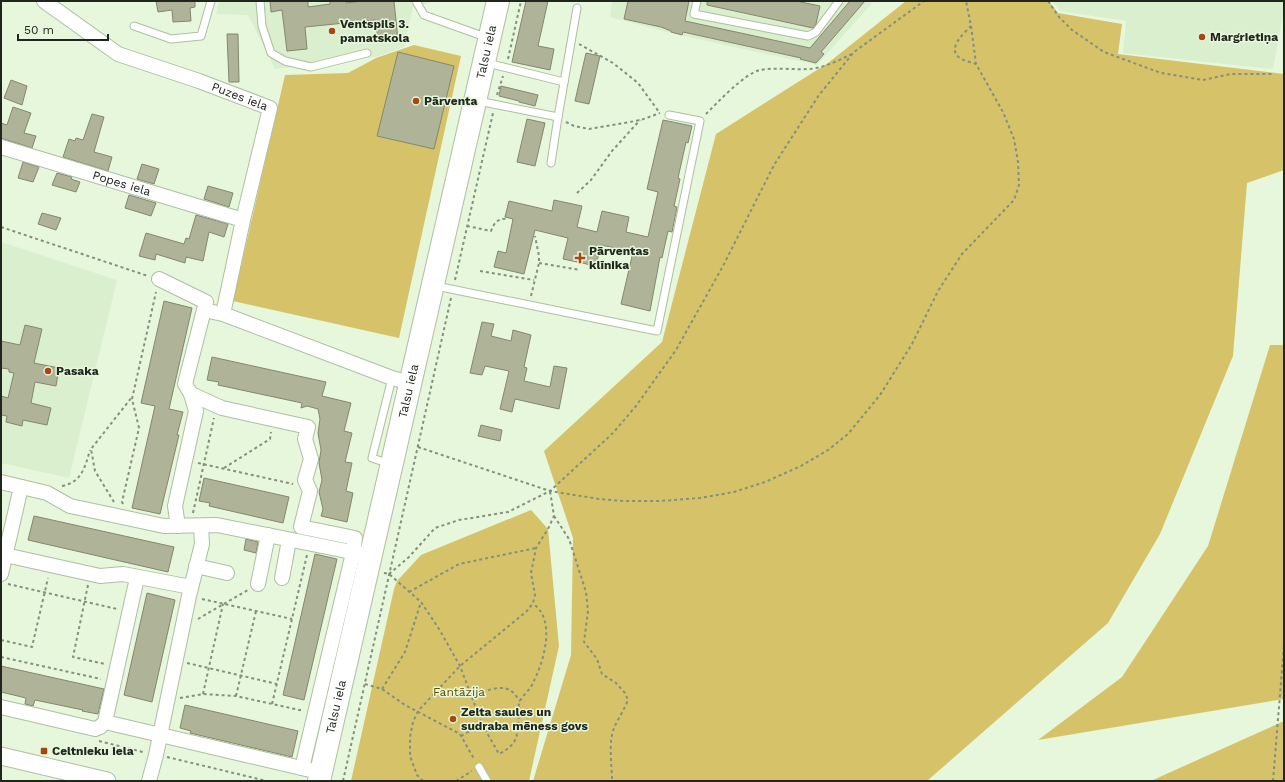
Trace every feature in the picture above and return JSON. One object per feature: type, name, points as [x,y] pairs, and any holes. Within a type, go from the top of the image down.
[{"type":"main road","name":"Talsu iela","points":[[314,774],[362,554],[392,465],[402,380],[443,287],[485,103],[485,63],[498,1]]},
{"type":"street","name":"Puzes iela","points":[[44,1],[118,54],[199,81],[270,108],[243,220],[223,314]]},
{"type":"street","name":"Popes iela","points":[[1,147],[243,220]]},
{"type":"street","points":[[149,781],[156,755],[190,592],[202,544],[175,506],[196,411],[191,394],[186,384],[206,302],[159,279]]},
{"type":"street","points":[[204,311],[223,314],[402,380]]},
{"type":"street","points":[[191,394],[222,408],[308,427],[305,439],[311,459],[305,480],[310,491],[301,527],[299,542],[282,578]]},
{"type":"street","points":[[1,482],[47,493],[70,506],[164,526],[217,525],[362,554]]},
{"type":"street","points":[[1,574],[21,487]]},
{"type":"street","points":[[105,722],[314,774],[314,714],[362,554],[355,538],[301,527]]},
{"type":"street","points":[[258,584],[268,535]]},
{"type":"street","points":[[5,555],[100,576],[123,574],[190,592]]},
{"type":"street","points":[[196,566],[227,573]]},
{"type":"street","points":[[1,707],[94,729],[100,728],[105,722],[137,578]]},
{"type":"street","points":[[1,756],[107,781]]},
{"type":"lane","points":[[134,26],[171,39],[201,36],[211,1]]},
{"type":"lane","points":[[260,1],[262,26],[271,53],[285,61],[311,67],[367,53]]},
{"type":"lane","points":[[416,1],[424,15],[490,39]]},
{"type":"lane","points":[[698,1],[694,14],[808,36],[816,32],[839,1]]},
{"type":"lane","points":[[551,163],[577,8]]},
{"type":"lane","points":[[485,63],[564,82]]},
{"type":"lane","points":[[485,103],[558,117]]},
{"type":"lane","points":[[443,287],[657,330],[700,121],[669,115]]},
{"type":"lane","points":[[478,767],[487,781]]},
{"type":"path","points":[[343,781],[418,447],[443,287],[468,226],[485,103],[499,85],[506,68],[521,1]]},
{"type":"path","points":[[418,447],[550,491],[624,501],[660,501],[700,498],[734,492],[764,482],[800,466],[828,450],[848,434],[880,395],[912,344],[938,291],[962,254],[1014,200],[1019,184],[1018,162],[1014,139],[1003,112],[976,64],[966,1]]},
{"type":"path","points":[[1048,1],[1072,30],[1104,52],[1162,72],[1203,80],[1231,74],[1272,74]]},
{"type":"path","points":[[971,26],[958,40],[955,46],[955,52],[960,58],[976,64]]},
{"type":"path","points":[[571,40],[613,63],[638,83],[659,112],[669,115]]},
{"type":"path","points":[[700,121],[723,97],[751,74],[760,70],[811,69],[830,64],[854,52]]},
{"type":"path","points":[[558,117],[574,126],[589,129],[641,120],[659,112]]},
{"type":"path","points":[[577,193],[591,180],[612,151],[641,120]]},
{"type":"path","points":[[468,226],[491,231],[493,224],[502,218],[507,219]]},
{"type":"path","points":[[1,227],[159,279],[132,399],[139,428],[122,502],[128,518]]},
{"type":"path","points":[[529,305],[539,263],[535,236]]},
{"type":"path","points":[[539,263],[580,270]]},
{"type":"path","points":[[480,271],[534,280]]},
{"type":"path","points":[[47,493],[54,487],[69,485],[74,482],[83,470],[91,449],[133,395]]},
{"type":"path","points":[[190,526],[217,406]]},
{"type":"path","points":[[223,468],[270,439],[274,419]]},
{"type":"path","points":[[91,449],[95,471],[128,518]]},
{"type":"path","points":[[185,460],[308,487]]},
{"type":"path","points":[[550,491],[554,516],[569,539],[586,592],[588,611],[584,642],[597,660],[602,674],[616,683],[625,693],[628,700],[614,729],[610,745],[612,758],[612,781]]},
{"type":"path","points":[[423,781],[417,774],[410,756],[410,737],[413,722],[418,711],[460,666],[527,611],[533,603],[535,595],[531,573],[536,548],[554,516]]},
{"type":"path","points":[[272,704],[292,619],[299,542]]},
{"type":"path","points":[[410,592],[459,564],[536,548]]},
{"type":"path","points":[[1,640],[32,647],[51,565]]},
{"type":"path","points":[[90,574],[73,656],[118,666]]},
{"type":"path","points":[[389,574],[421,602],[439,629],[460,666],[470,696],[482,724],[499,754],[510,748],[517,735],[520,701],[532,684],[544,654],[546,636],[544,619],[541,612],[533,603]]},
{"type":"path","points":[[1,582],[130,612]]},
{"type":"path","points":[[182,632],[192,622],[258,584]]},
{"type":"path","points":[[190,592],[223,604],[292,619]]},
{"type":"path","points":[[382,689],[405,652],[421,602]]},
{"type":"path","points":[[203,694],[223,604]]},
{"type":"path","points":[[236,696],[256,611]]},
{"type":"path","points":[[1273,781],[1284,645]]},
{"type":"path","points":[[1,657],[114,682]]},
{"type":"path","points":[[175,661],[277,684]]},
{"type":"path","points":[[365,684],[382,689],[405,705],[460,734],[478,767],[456,781]]},
{"type":"path","points":[[470,696],[496,689],[507,688],[513,692],[520,701]]},
{"type":"path","points":[[167,700],[203,694],[236,696],[314,714]]},
{"type":"path","points":[[461,736],[482,724]]},
{"type":"path","points":[[94,740],[267,781]]},
{"type":"shaded area","name":"Ventspils 3. pamatskola","points":[[219,1],[434,1],[413,8],[404,47],[376,57],[275,69],[248,15],[216,14]]},
{"type":"shaded area","points":[[612,1],[874,1],[817,65],[671,33],[610,17]]},
{"type":"shaded area","name":"Margrietiņa","points":[[1052,1],[1284,1],[1284,10],[1273,69],[1123,53],[1126,21],[1060,11]]},
{"type":"shaded area","name":"Pasaka","points":[[1,242],[117,280],[69,478],[1,463]]},
{"type":"green space","points":[[906,1],[1049,1],[1058,13],[1122,24],[1118,54],[1284,74],[1284,170],[1247,183],[1233,356],[1160,534],[1108,623],[927,781],[533,781],[571,655],[573,538],[544,451],[662,342],[716,134],[828,63]]},
{"type":"green space","points":[[414,45],[461,56],[399,338],[233,301],[285,75],[348,73],[376,58]]},
{"type":"green space","points":[[1270,345],[1284,345],[1284,699],[1038,740],[1122,677],[1208,546]]},
{"type":"green space","name":"Fantāzija","points":[[531,510],[548,529],[559,646],[529,781],[351,781],[397,581],[421,555]]},
{"type":"green space","points":[[1284,721],[1284,781],[1150,781],[1153,780]]},
{"type":"building","points":[[156,1],[195,1],[195,7],[190,8],[191,21],[173,22],[172,10],[158,12]]},
{"type":"building","points":[[270,1],[308,1],[308,7],[330,4],[330,1],[346,1],[346,3],[362,1],[394,1],[398,40],[378,42],[375,20],[305,27],[307,49],[287,51],[282,10],[271,12]]},
{"type":"building","points":[[526,1],[548,1],[538,46],[554,49],[550,70],[512,62]]},
{"type":"building","points":[[628,1],[689,1],[685,21],[810,48],[850,1],[865,1],[821,52],[824,54],[816,63],[800,59],[801,58],[683,32],[682,35],[661,27],[624,19]]},
{"type":"building","points":[[707,1],[796,1],[820,6],[816,24],[813,28],[707,5]]},
{"type":"building","points":[[227,34],[238,34],[239,82],[229,82]]},
{"type":"building","name":"Pārventa","points":[[398,52],[454,66],[434,149],[377,136]]},
{"type":"building","points":[[586,53],[600,56],[589,104],[575,101]]},
{"type":"building","points":[[11,80],[27,86],[22,105],[4,98]]},
{"type":"building","points":[[501,86],[538,95],[535,106],[499,96]]},
{"type":"building","points":[[13,107],[31,113],[24,133],[36,136],[32,148],[1,138],[1,123],[7,125]]},
{"type":"building","points":[[92,114],[104,117],[94,152],[112,157],[108,171],[63,157],[69,139],[75,141],[76,138],[83,140]]},
{"type":"building","points":[[527,119],[545,123],[535,166],[517,162]]},
{"type":"building","points":[[663,120],[692,126],[688,143],[686,142],[678,178],[680,179],[674,206],[677,207],[672,232],[668,231],[662,258],[660,257],[650,311],[621,304],[633,252],[601,245],[596,266],[563,259],[568,238],[535,230],[524,274],[494,267],[498,251],[506,253],[513,219],[505,217],[509,201],[552,211],[554,200],[582,206],[577,227],[597,232],[602,211],[629,217],[626,232],[648,237],[658,192],[647,189]]},
{"type":"building","points":[[23,162],[39,167],[33,182],[18,178]]},
{"type":"building","points":[[142,164],[159,169],[154,184],[137,179]]},
{"type":"building","points":[[57,173],[72,177],[71,179],[80,182],[76,192],[52,185]]},
{"type":"building","points":[[208,186],[233,193],[229,207],[204,199]]},
{"type":"building","points":[[129,195],[156,203],[151,216],[125,208]]},
{"type":"building","points":[[42,213],[61,218],[56,230],[38,224]]},
{"type":"building","points":[[196,215],[228,224],[224,237],[209,232],[203,261],[186,257],[185,263],[156,254],[155,260],[139,256],[146,233],[184,244],[186,238],[189,239]]},
{"type":"building","points":[[164,301],[192,308],[169,409],[183,412],[160,514],[132,508],[155,406],[141,403]]},
{"type":"building","points":[[482,322],[494,324],[491,336],[511,341],[513,330],[531,335],[524,367],[527,368],[524,381],[550,387],[554,366],[567,368],[559,409],[515,399],[512,412],[500,409],[509,371],[485,366],[482,375],[470,373]]},
{"type":"building","points":[[25,325],[42,329],[34,363],[59,368],[56,386],[35,382],[31,403],[51,408],[47,425],[23,420],[22,426],[6,422],[7,416],[1,415],[1,396],[8,398],[14,373],[9,372],[9,369],[1,368],[1,341],[20,345]]},
{"type":"building","points":[[212,357],[326,382],[322,396],[351,403],[344,431],[352,433],[345,462],[352,463],[346,491],[353,493],[347,522],[321,516],[323,509],[319,492],[322,480],[319,463],[321,450],[318,433],[320,419],[318,409],[307,406],[301,408],[302,403],[218,385],[219,382],[207,380]]},
{"type":"building","points":[[481,425],[502,430],[500,441],[478,436]]},
{"type":"building","points":[[204,478],[289,497],[283,523],[209,506],[210,503],[199,501]]},
{"type":"building","points":[[34,516],[174,547],[168,572],[28,540]]},
{"type":"building","points":[[246,539],[258,542],[256,553],[244,550]]},
{"type":"building","points":[[315,554],[337,559],[304,700],[283,695]]},
{"type":"building","points":[[147,593],[175,600],[152,702],[124,695]]},
{"type":"building","points":[[1,666],[104,689],[98,714],[35,700],[33,706],[25,704],[26,698],[1,692]]},
{"type":"building","points":[[185,705],[298,731],[292,757],[190,733],[191,731],[180,728]]},
{"type":"place","name":"Ventspils 3. pamatskola","points":[[332,31]]},
{"type":"place","name":"Margrietiņa","points":[[1202,37]]},
{"type":"place","name":"Pārventa","points":[[416,101]]},
{"type":"place","name":"Pārventas klīnika","points":[[580,258]]},
{"type":"place","name":"Pasaka","points":[[48,371]]},
{"type":"place","name":"Zelta saules un sudraba mēness govs","points":[[453,719]]},
{"type":"place","name":"Celtnieku iela","points":[[44,751]]}]
